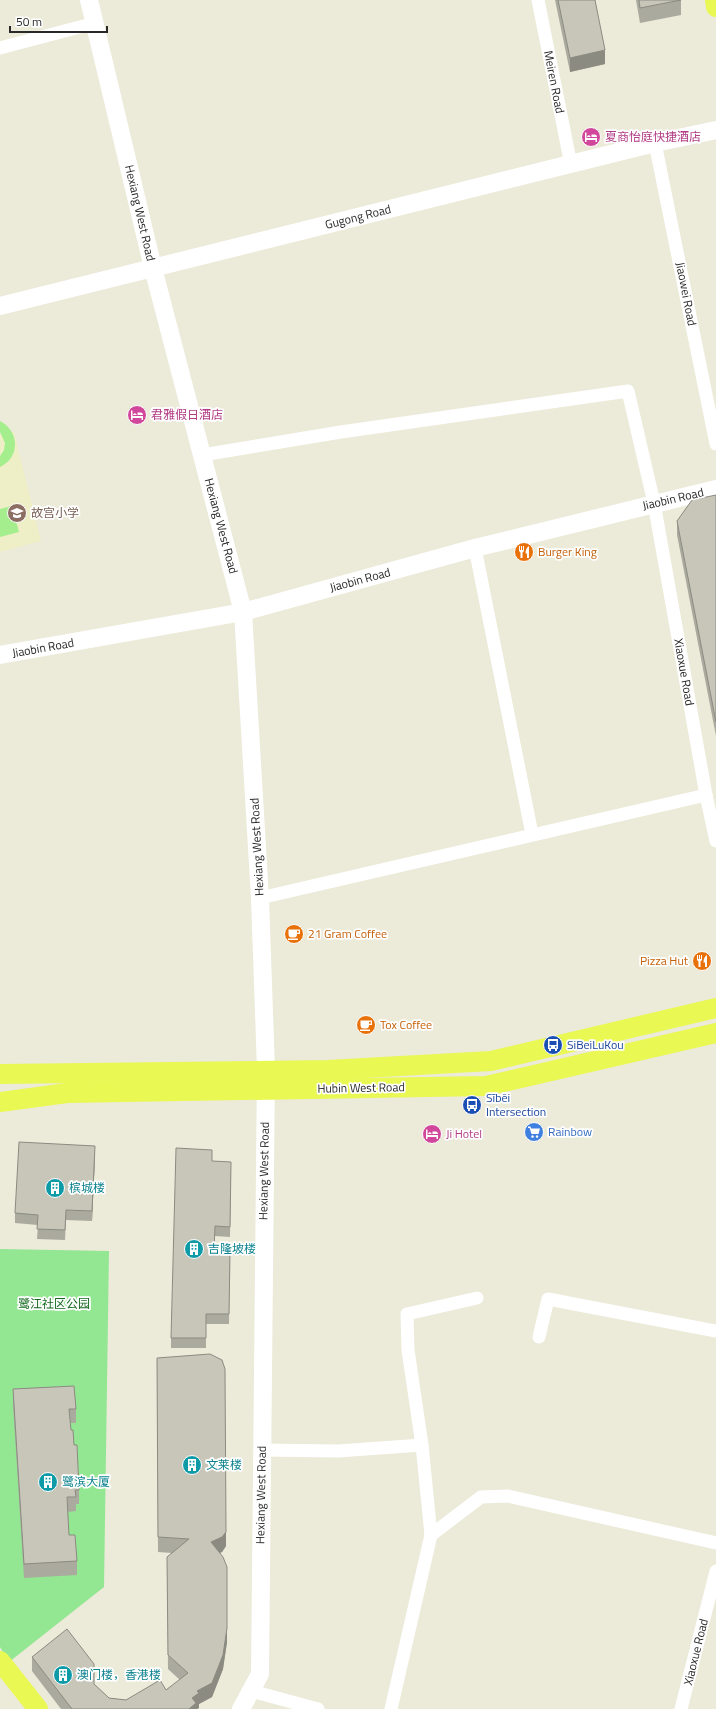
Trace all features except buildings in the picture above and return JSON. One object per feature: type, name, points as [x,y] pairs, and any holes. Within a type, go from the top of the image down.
[{"type":"main road","points":[[715,0],[716,7]]},
{"type":"main road","name":"Hubin West Road","points":[[0,1102],[67,1093],[265,1080],[328,1070],[491,1061],[716,1008]]},
{"type":"main road","name":"Hubin West Road","points":[[4,1075],[486,1086],[716,1033]]},
{"type":"main road","points":[[0,1660],[38,1709]]},
{"type":"street","name":"Hexiang West Road","points":[[89,0],[153,268],[244,612],[260,898],[265,1080],[260,1674],[241,1709]]},
{"type":"street","name":"Meiren Road","points":[[538,0],[570,164]]},
{"type":"street","points":[[0,48],[95,23]]},
{"type":"street","name":"Gugong Road","points":[[0,306],[655,142],[716,130]]},
{"type":"street","name":"Jiaowei Road","points":[[655,142],[716,444]]},
{"type":"street","name":"Xiaoxue Road","points":[[202,455],[341,432],[628,391],[654,503],[706,795],[716,840]]},
{"type":"street","name":"Jiaobin Road","points":[[0,655],[244,612],[475,548],[716,489]]},
{"type":"street","points":[[475,548],[532,834]]},
{"type":"street","points":[[260,898],[706,795]]},
{"type":"street","points":[[391,1709],[431,1535],[422,1445],[408,1350],[407,1314],[477,1298]]},
{"type":"street","points":[[539,1337],[548,1299],[716,1331]]},
{"type":"street","points":[[262,1450],[338,1451],[422,1445]]},
{"type":"street","points":[[431,1535],[481,1497],[508,1496],[716,1543]]},
{"type":"street","name":"Xiaoxue Road","points":[[681,1709],[716,1571]]},
{"type":"street","points":[[251,1691],[318,1709]]},
{"type":"shaded area","name":"故宫小学","points":[[14,432],[41,541],[0,552],[0,435]]},
{"type":"green space","points":[[0,421],[7,425],[11,431],[15,444],[11,457],[7,463],[0,467],[0,456],[4,450],[5,443],[0,432]]},
{"type":"green space","points":[[12,506],[19,532],[0,537],[0,509]]},
{"type":"green space","name":"鹭江社区公园","points":[[0,1249],[109,1251],[104,1587],[9,1662],[0,1647]]},
{"type":"place","name":"夏商怡庭快捷酒店","points":[[591,137]]},
{"type":"place","name":"君雅假日酒店","points":[[137,415]]},
{"type":"place","name":"故宫小学","points":[[17,513]]},
{"type":"place","name":"Burger King","points":[[524,552]]},
{"type":"place","name":"21 Gram Coffee","points":[[294,934]]},
{"type":"place","name":"Pizza Hut","points":[[702,961]]},
{"type":"place","name":"Tox Coffee","points":[[366,1025]]},
{"type":"place","name":"SiBeiLuKou","points":[[553,1045]]},
{"type":"place","name":"Sībĕi Intersection","points":[[472,1105]]},
{"type":"place","name":"Rainbow","points":[[534,1132]]},
{"type":"place","name":"Ji Hotel","points":[[432,1134]]},
{"type":"place","name":"槟城楼","points":[[55,1188]]},
{"type":"place","name":"吉隆坡楼","points":[[194,1249]]},
{"type":"place","name":"文莱楼","points":[[192,1465]]},
{"type":"place","name":"鹭滨大厦","points":[[48,1482]]},
{"type":"place","name":"澳门楼，香港楼","points":[[63,1675]]}]
